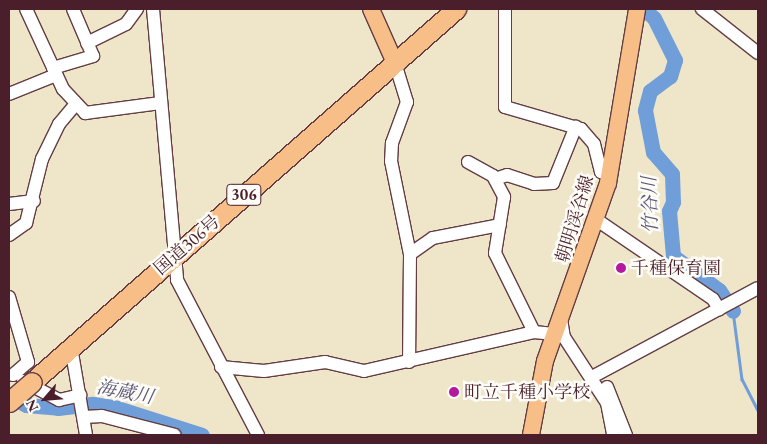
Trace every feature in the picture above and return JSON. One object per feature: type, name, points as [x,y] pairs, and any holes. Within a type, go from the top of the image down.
[{"type":"highway","name":"国道306号","points":[[9,402],[456,9]]},
{"type":"main road","points":[[371,9],[395,63]]},
{"type":"main road","name":"朝明渓谷線","points":[[531,435],[554,334],[597,220],[609,174],[636,10]]},
{"type":"street","points":[[26,9],[55,71],[76,104],[85,112],[160,103]]},
{"type":"street","points":[[9,94],[55,71],[93,56],[73,9]]},
{"type":"street","points":[[87,43],[126,24],[137,9]]},
{"type":"street","points":[[153,9],[172,258],[180,295],[258,435]]},
{"type":"street","points":[[505,9],[504,104],[506,110],[520,111],[576,126],[594,144],[601,172],[609,174]]},
{"type":"street","points":[[702,9],[758,53]]},
{"type":"street","points":[[395,63],[407,102],[392,143],[391,161],[410,254],[409,362]]},
{"type":"street","points":[[9,234],[26,223],[34,201],[42,159],[59,124],[76,104]]},
{"type":"street","points":[[495,179],[507,175],[534,184],[552,183],[576,126]]},
{"type":"street","points":[[468,162],[495,179],[504,204],[495,253],[534,332]]},
{"type":"street","points":[[9,204],[34,201]]},
{"type":"street","points":[[597,220],[712,299],[719,309]]},
{"type":"street","points":[[410,254],[433,238],[500,225]]},
{"type":"street","points":[[596,375],[758,288]]},
{"type":"street","points":[[9,297],[28,362],[11,374],[59,400],[81,397]]},
{"type":"street","points":[[561,318],[564,337],[596,375],[620,410],[626,435]]},
{"type":"street","points":[[221,367],[264,372],[325,362],[364,371],[534,332],[554,334]]},
{"type":"street","points":[[71,347],[86,435]]},
{"type":"street","points":[[596,375],[607,403],[613,435]]},
{"type":"street","points":[[83,415],[102,416],[175,435]]},
{"type":"waterway","name":"竹谷川","points":[[644,9],[654,18],[675,60],[670,76],[650,91],[645,110],[653,152],[672,174],[673,202],[669,211],[673,256],[719,290],[733,311]]},
{"type":"waterway","points":[[733,311],[742,379],[758,410]]},
{"type":"waterway","name":"海蔵川","points":[[9,396],[26,405],[58,408],[93,404],[117,408],[202,435]]},
{"type":"place","name":"千種保育園","points":[[621,268]]},
{"type":"place","name":"町立千種小学校","points":[[454,392]]}]
